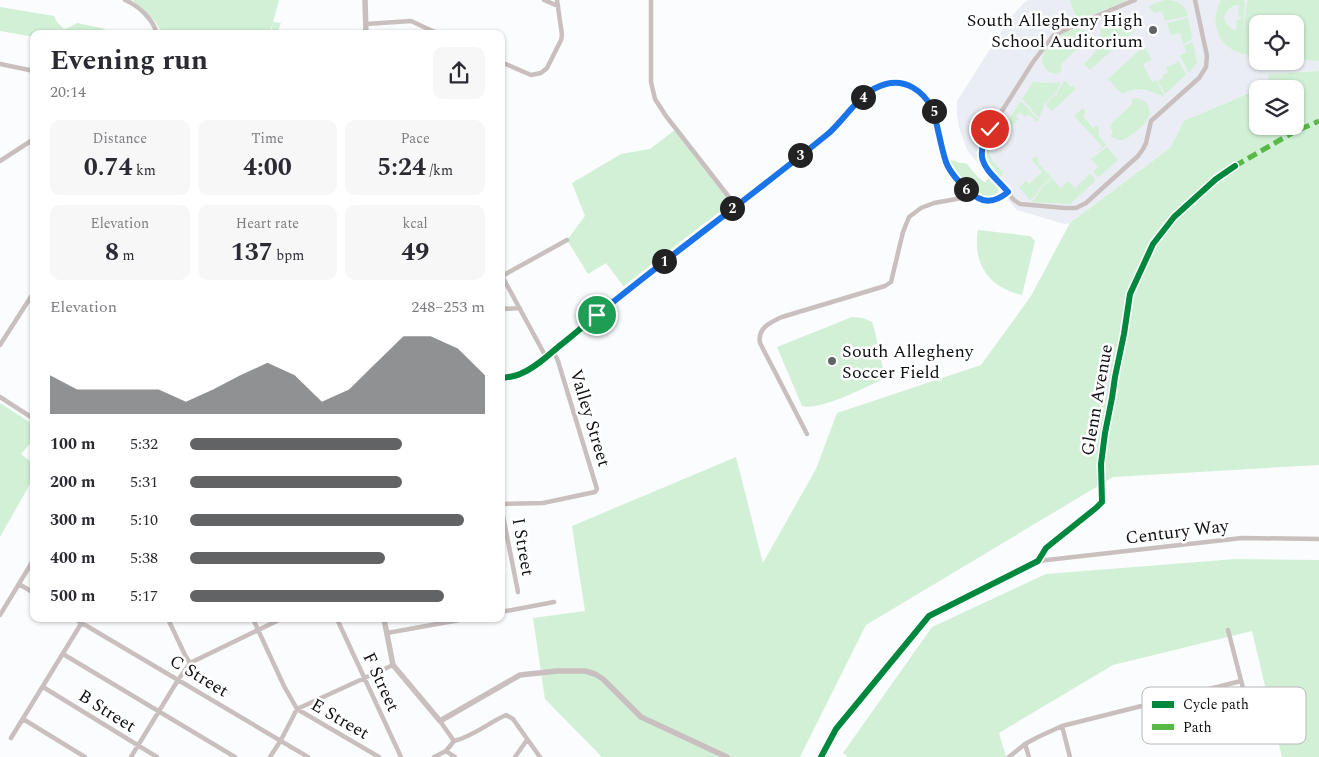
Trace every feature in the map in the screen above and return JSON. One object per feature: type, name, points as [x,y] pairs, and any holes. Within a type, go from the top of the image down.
[{"type":"street","points":[[125,0],[135,4],[150,20],[156,30]]},
{"type":"street","points":[[365,0],[366,30]]},
{"type":"street","points":[[544,0],[558,6]]},
{"type":"street","points":[[505,64],[531,75],[541,73],[548,68],[562,35],[557,0]]},
{"type":"street","points":[[651,0],[651,82],[656,99],[666,116],[736,206]]},
{"type":"street","points":[[1135,0],[1087,19],[1058,33],[1049,41],[1033,62],[983,141],[981,156],[984,163],[989,171],[1020,204],[1076,208],[1086,203],[1138,156],[1146,143],[1151,121],[1199,78],[1206,67],[1207,56],[1194,1]]},
{"type":"street","points":[[366,24],[410,21],[430,30]]},
{"type":"street","points":[[0,64],[30,70]]},
{"type":"street","points":[[505,377],[521,374],[546,358],[643,277],[831,131],[874,88],[885,84],[904,84],[912,87],[928,101],[935,116],[950,172],[975,198],[984,201],[994,201],[1008,192]]},
{"type":"street","points":[[0,161],[30,142]]},
{"type":"street","name":"Glenn Avenue","points":[[821,757],[836,729],[929,616],[1038,561],[1046,548],[1102,502],[1101,464],[1105,433],[1130,294],[1153,244],[1174,217],[1216,179],[1235,166]]},
{"type":"street","points":[[807,434],[760,343],[761,331],[770,322],[782,317],[885,286],[891,282],[903,232],[909,217],[921,208],[934,203],[962,198],[970,193]]},
{"type":"street","points":[[505,273],[567,240]]},
{"type":"street","name":"Valley Street","points":[[505,280],[546,358]]},
{"type":"street","points":[[0,345],[30,298]]},
{"type":"street","points":[[505,308],[520,308]]},
{"type":"street","name":"Valley Street","points":[[505,505],[543,503],[594,492],[597,489],[558,361],[553,351]]},
{"type":"street","points":[[0,397],[30,416]]},
{"type":"street","name":"I Street","points":[[505,525],[518,592]]},
{"type":"street","name":"Century Way","points":[[1038,561],[1242,538],[1319,539]]},
{"type":"street","points":[[0,615],[30,565]]},
{"type":"street","points":[[18,584],[30,591]]},
{"type":"street","points":[[505,611],[554,602]]},
{"type":"street","points":[[11,738],[82,622]]},
{"type":"street","name":"C Street","points":[[85,622],[308,757]]},
{"type":"street","points":[[169,622],[190,663]]},
{"type":"street","name":"E Street","points":[[254,622],[284,686],[297,709],[379,757]]},
{"type":"street","points":[[131,757],[190,663],[273,622]]},
{"type":"street","name":"F Street","points":[[338,622],[401,757]]},
{"type":"street","points":[[385,622],[393,665],[440,721],[454,741]]},
{"type":"street","points":[[422,622],[423,626]]},
{"type":"street","points":[[387,633],[447,622]]},
{"type":"street","points":[[1228,630],[1243,687]]},
{"type":"street","points":[[63,654],[235,757]]},
{"type":"street","points":[[270,757],[297,709],[393,665]]},
{"type":"street","points":[[440,721],[520,675],[557,671],[585,671],[603,679],[641,717],[727,757]]},
{"type":"street","points":[[1217,687],[1241,681]]},
{"type":"street","name":"B Street","points":[[43,687],[158,757]]},
{"type":"street","points":[[1010,757],[1025,744],[1062,726],[1142,706]]},
{"type":"street","points":[[434,757],[446,751],[454,741],[466,738],[506,715],[513,719],[540,757]]},
{"type":"street","points":[[23,719],[85,757]]},
{"type":"street","points":[[1062,726],[1070,757]]},
{"type":"street","points":[[515,757],[527,740]]},
{"type":"street","points":[[1025,744],[1029,757]]},
{"type":"street","points":[[446,751],[455,757]]},
{"type":"shaded area","points":[[1029,0],[1319,0],[1319,71],[1268,74],[1269,80],[1249,80],[1249,93],[1183,121],[1170,148],[1070,223],[1064,224],[1017,210],[967,150],[959,127],[957,101],[1011,17]]},
{"type":"green space","points":[[132,0],[279,0],[273,22],[281,23],[278,30],[271,30],[273,23],[270,30],[160,30],[154,20]]},
{"type":"green space","points":[[1070,0],[1128,0],[1072,23],[1069,19],[1075,16]]},
{"type":"green space","points":[[1164,0],[1182,5],[1188,16],[1165,21],[1162,11],[1155,13],[1149,7]]},
{"type":"green space","points":[[1221,0],[1243,0],[1245,2],[1242,37],[1247,2],[1249,0],[1319,0],[1319,61],[1304,60],[1304,15],[1249,15],[1249,55],[1231,49],[1225,44],[1217,30],[1216,15]],"holes":[[[1239,5],[1238,16],[1241,17],[1240,20],[1237,20],[1236,31],[1228,25],[1225,15],[1230,8]]]},
{"type":"green space","points":[[0,7],[54,16],[64,29],[77,23],[106,30],[30,30],[30,36],[0,31]]},
{"type":"green space","points":[[1123,17],[1135,30],[1090,70],[1084,64],[1098,49],[1102,26]]},
{"type":"green space","points":[[1188,18],[1192,38],[1183,44],[1180,33],[1170,35],[1167,23]]},
{"type":"green space","points":[[1078,28],[1088,36],[1089,45],[1085,48],[1084,43],[1061,64],[1062,71],[1051,73],[1044,66],[1042,59],[1047,48],[1061,35]]},
{"type":"green space","points":[[1192,42],[1197,63],[1189,73],[1180,56],[1187,52],[1184,46]]},
{"type":"green space","points":[[1144,46],[1152,60],[1143,65],[1152,82],[1156,80],[1163,96],[1137,89],[1122,94],[1109,80],[1107,81]]},
{"type":"green space","points":[[1179,61],[1186,75],[1165,94],[1158,81],[1168,72],[1166,68]]},
{"type":"green space","points":[[1319,71],[1319,465],[1113,477],[866,625],[800,757],[602,757],[545,699],[533,618],[585,611],[572,526],[736,457],[763,563],[816,469],[837,413],[981,365],[1031,296],[1070,223],[1170,148],[1183,121],[1249,93],[1249,135],[1304,135],[1304,80],[1268,80],[1268,74]]},
{"type":"green space","points":[[1064,81],[1076,89],[1052,111],[1046,104],[1057,95]]},
{"type":"green space","points":[[1033,82],[1061,82],[1055,94],[1044,103],[1039,118],[1022,99]]},
{"type":"green space","points":[[1137,98],[1144,101],[1148,106],[1150,112],[1147,121],[1124,140],[1115,139],[1110,136],[1113,132],[1111,128],[1112,123],[1132,104],[1132,99]]},
{"type":"green space","points":[[1021,101],[1039,120],[1037,122],[1029,114],[1025,117],[1020,112],[1016,116],[1019,119],[1005,132],[1008,136],[1000,133]]},
{"type":"green space","points":[[1083,108],[1086,112],[1083,116],[1093,128],[1098,125],[1099,136],[1106,145],[1097,152],[1102,146],[1074,116]]},
{"type":"green space","points":[[676,129],[736,206],[627,291],[606,263],[588,274],[567,240],[585,216],[572,183],[621,154],[650,149]]},
{"type":"green space","points":[[990,135],[996,136],[989,152],[991,159],[1003,172],[1001,180],[988,165],[984,154],[984,148]]},
{"type":"green space","points":[[1107,147],[1118,160],[1098,177],[1093,172],[1098,167],[1091,159]]},
{"type":"green space","points":[[1034,157],[1037,157],[1039,164],[1051,177],[1030,200],[1019,187],[1026,181],[1029,184],[1042,172],[1032,160]]},
{"type":"green space","points":[[950,160],[967,164],[984,182],[986,182],[988,177],[998,188],[998,193],[993,196],[987,196],[973,190],[961,179]]},
{"type":"green space","points":[[1090,174],[1094,177],[1095,181],[1070,204],[1031,202],[1042,187],[1052,178],[1061,188],[1068,181],[1075,188]]},
{"type":"green space","points":[[978,230],[1030,236],[1035,241],[1022,295],[1000,287],[985,272],[978,253]]},
{"type":"green space","name":"South Allegheny Soccer Field","points":[[852,317],[863,318],[872,322],[885,378],[831,402],[810,407],[802,406],[777,347]]},
{"type":"green space","points":[[0,403],[30,422],[30,444],[21,454],[30,461],[30,484],[0,537]]},
{"type":"green space","points":[[1236,559],[1319,560],[1319,757],[1282,757],[1279,744],[1306,744],[1306,687],[1265,687],[1252,631],[1113,665],[999,733],[1006,757],[848,757],[843,753],[932,627],[1046,574]]},
{"type":"marked path","points":[[1235,166],[1294,132],[1319,121]]},
{"type":"cycle path","points":[[505,378],[518,375],[542,360],[629,288],[828,133],[865,95],[878,87],[889,83],[902,83],[909,85],[925,97],[937,123],[946,162],[952,174],[971,194],[988,201],[1001,197],[1008,192]]},
{"type":"cycle path","points":[[821,757],[836,729],[929,616],[1038,561],[1046,548],[1102,502],[1101,464],[1105,433],[1130,294],[1153,244],[1174,217],[1216,179],[1235,166]]},
{"type":"place","name":"South Allegheny High School Auditorium","points":[[1153,30]]},
{"type":"place","name":"South Allegheny Soccer Field","points":[[832,361]]},
{"type":"route","points":[[597,315],[831,131],[874,88],[896,83],[912,87],[921,93],[928,101],[935,116],[950,172],[975,198],[984,201],[994,201],[1008,192],[989,171],[981,156],[983,141],[990,129]]}]
